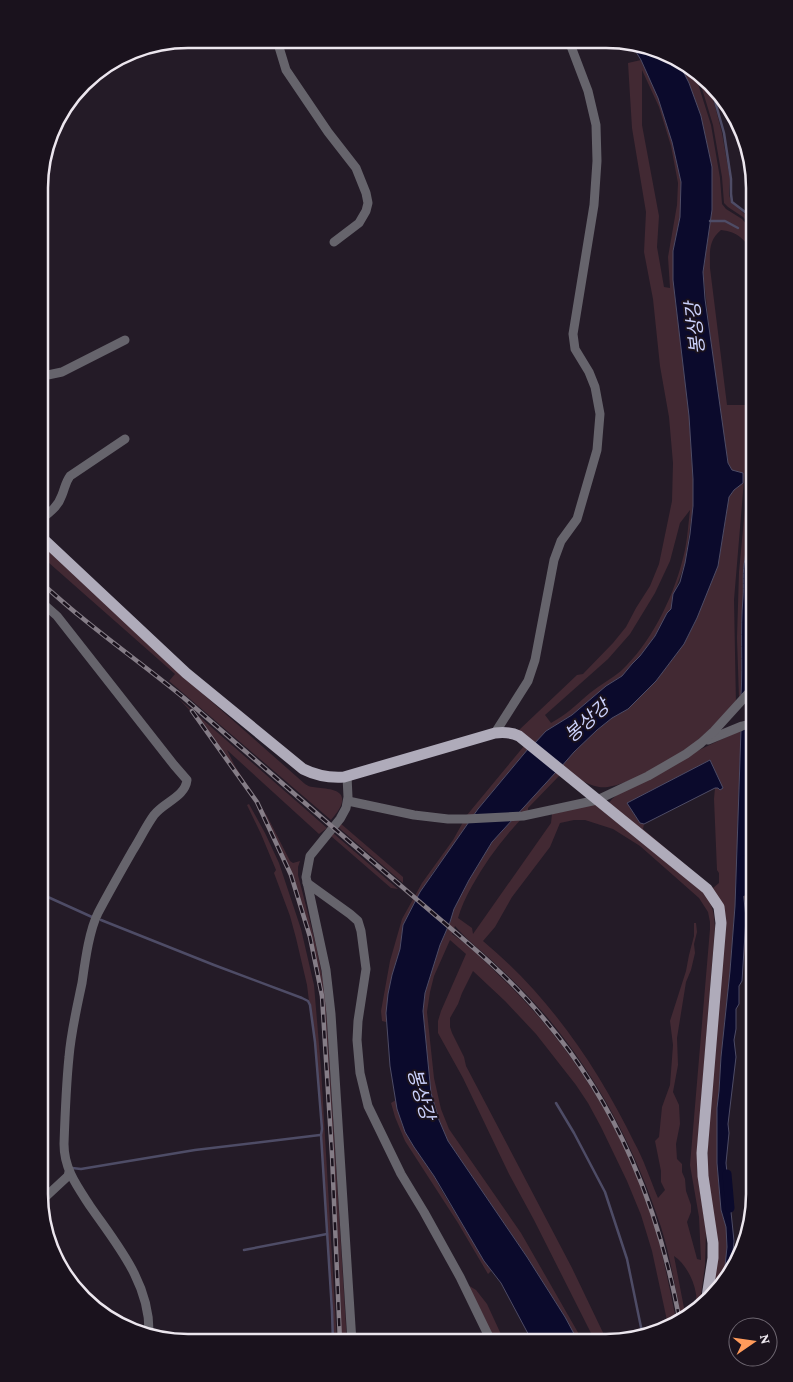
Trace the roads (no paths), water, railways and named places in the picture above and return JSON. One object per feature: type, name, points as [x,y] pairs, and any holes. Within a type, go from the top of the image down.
[{"type":"main road","points":[[48,544],[186,673],[304,769],[313,774],[336,778],[347,776],[495,733],[508,732],[519,736],[702,884],[712,895],[719,907],[720,923],[702,1153],[703,1176],[713,1242],[713,1258],[708,1290]]},
{"type":"street","points":[[279,48],[286,70],[328,132],[356,168],[366,193],[368,203],[359,223],[334,242]]},
{"type":"street","points":[[495,733],[528,681],[535,660],[554,560],[561,541],[577,519],[597,450],[600,414],[595,387],[589,372],[575,349],[573,334],[594,206],[597,161],[596,126],[588,91],[572,48]]},
{"type":"street","points":[[48,375],[62,372],[125,340]]},
{"type":"street","points":[[48,513],[57,506],[65,482],[70,476],[125,439]]},
{"type":"street","points":[[48,608],[62,621],[187,780],[186,786],[181,793],[156,813],[118,876],[97,916],[87,949],[69,1058],[64,1144],[69,1172],[121,1250],[136,1277],[146,1306],[149,1329]]},
{"type":"street","points":[[348,801],[414,815],[466,819],[523,816],[597,800],[648,776],[686,754],[714,731],[745,696]]},
{"type":"street","points":[[701,743],[745,725]]},
{"type":"street","points":[[347,776],[348,801],[346,808],[340,819],[310,856],[307,883],[326,970],[331,1014],[351,1334]]},
{"type":"street","points":[[307,883],[358,921],[366,969],[357,1040],[360,1073],[368,1106],[401,1174],[460,1277],[488,1334]]},
{"type":"street","points":[[48,1195],[68,1176],[69,1172]]},
{"type":"water","name":"봉상강","points":[[635,51],[668,62],[683,71],[701,116],[712,167],[712,210],[703,272],[705,299],[728,463],[732,470],[743,473],[743,483],[729,497],[718,566],[697,618],[684,644],[656,681],[628,709],[612,718],[597,730],[561,767],[534,744],[546,731],[572,715],[606,686],[622,676],[655,636],[671,609],[673,594],[680,582],[685,563],[690,534],[693,479],[689,416],[673,280],[673,251],[680,217],[681,182],[672,142],[658,98]]},
{"type":"water","points":[[746,554],[746,690],[741,695],[742,622]]},
{"type":"water","points":[[745,728],[745,867],[742,874],[745,929],[742,981],[739,986],[739,1004],[736,1009],[734,1040],[736,1057],[728,1124],[726,1163],[734,1241],[733,1252],[725,1268],[727,1247],[726,1227],[721,1210],[717,1163],[717,1108],[735,906],[741,730]]},
{"type":"water","name":"봉상강","points":[[528,749],[556,772],[492,842],[454,909],[425,993],[423,1011],[431,1093],[448,1141],[527,1257],[574,1334],[528,1334],[501,1283],[484,1261],[434,1176],[405,1132],[397,1109],[390,1066],[386,1013],[388,994],[400,949],[403,925],[420,892],[478,809]]},
{"type":"water","points":[[710,760],[723,788],[720,790],[715,788],[644,824],[640,823],[627,803]]},
{"type":"waterway","points":[[715,100],[724,133],[731,179],[732,202],[746,213]]},
{"type":"waterway","points":[[710,221],[725,221],[738,228]]},
{"type":"waterway","points":[[742,892],[744,860]]},
{"type":"waterway","points":[[48,897],[92,917]]},
{"type":"waterway","points":[[101,920],[308,1001],[315,1042],[322,1129],[333,1334]]},
{"type":"waterway","points":[[556,1103],[605,1192],[627,1259],[642,1330]]},
{"type":"waterway","points":[[72,1168],[81,1169],[195,1150],[320,1135]]},
{"type":"waterway","points":[[727,1174],[730,1208]]},
{"type":"waterway","points":[[244,1250],[327,1234]]},
{"type":"railway","points":[[48,589],[184,698],[478,952],[532,1005],[570,1052],[614,1122],[647,1197],[670,1276],[678,1314]]},
{"type":"railway","points":[[192,711],[257,802],[291,875],[310,937],[322,996],[332,1155],[340,1334]]}]
